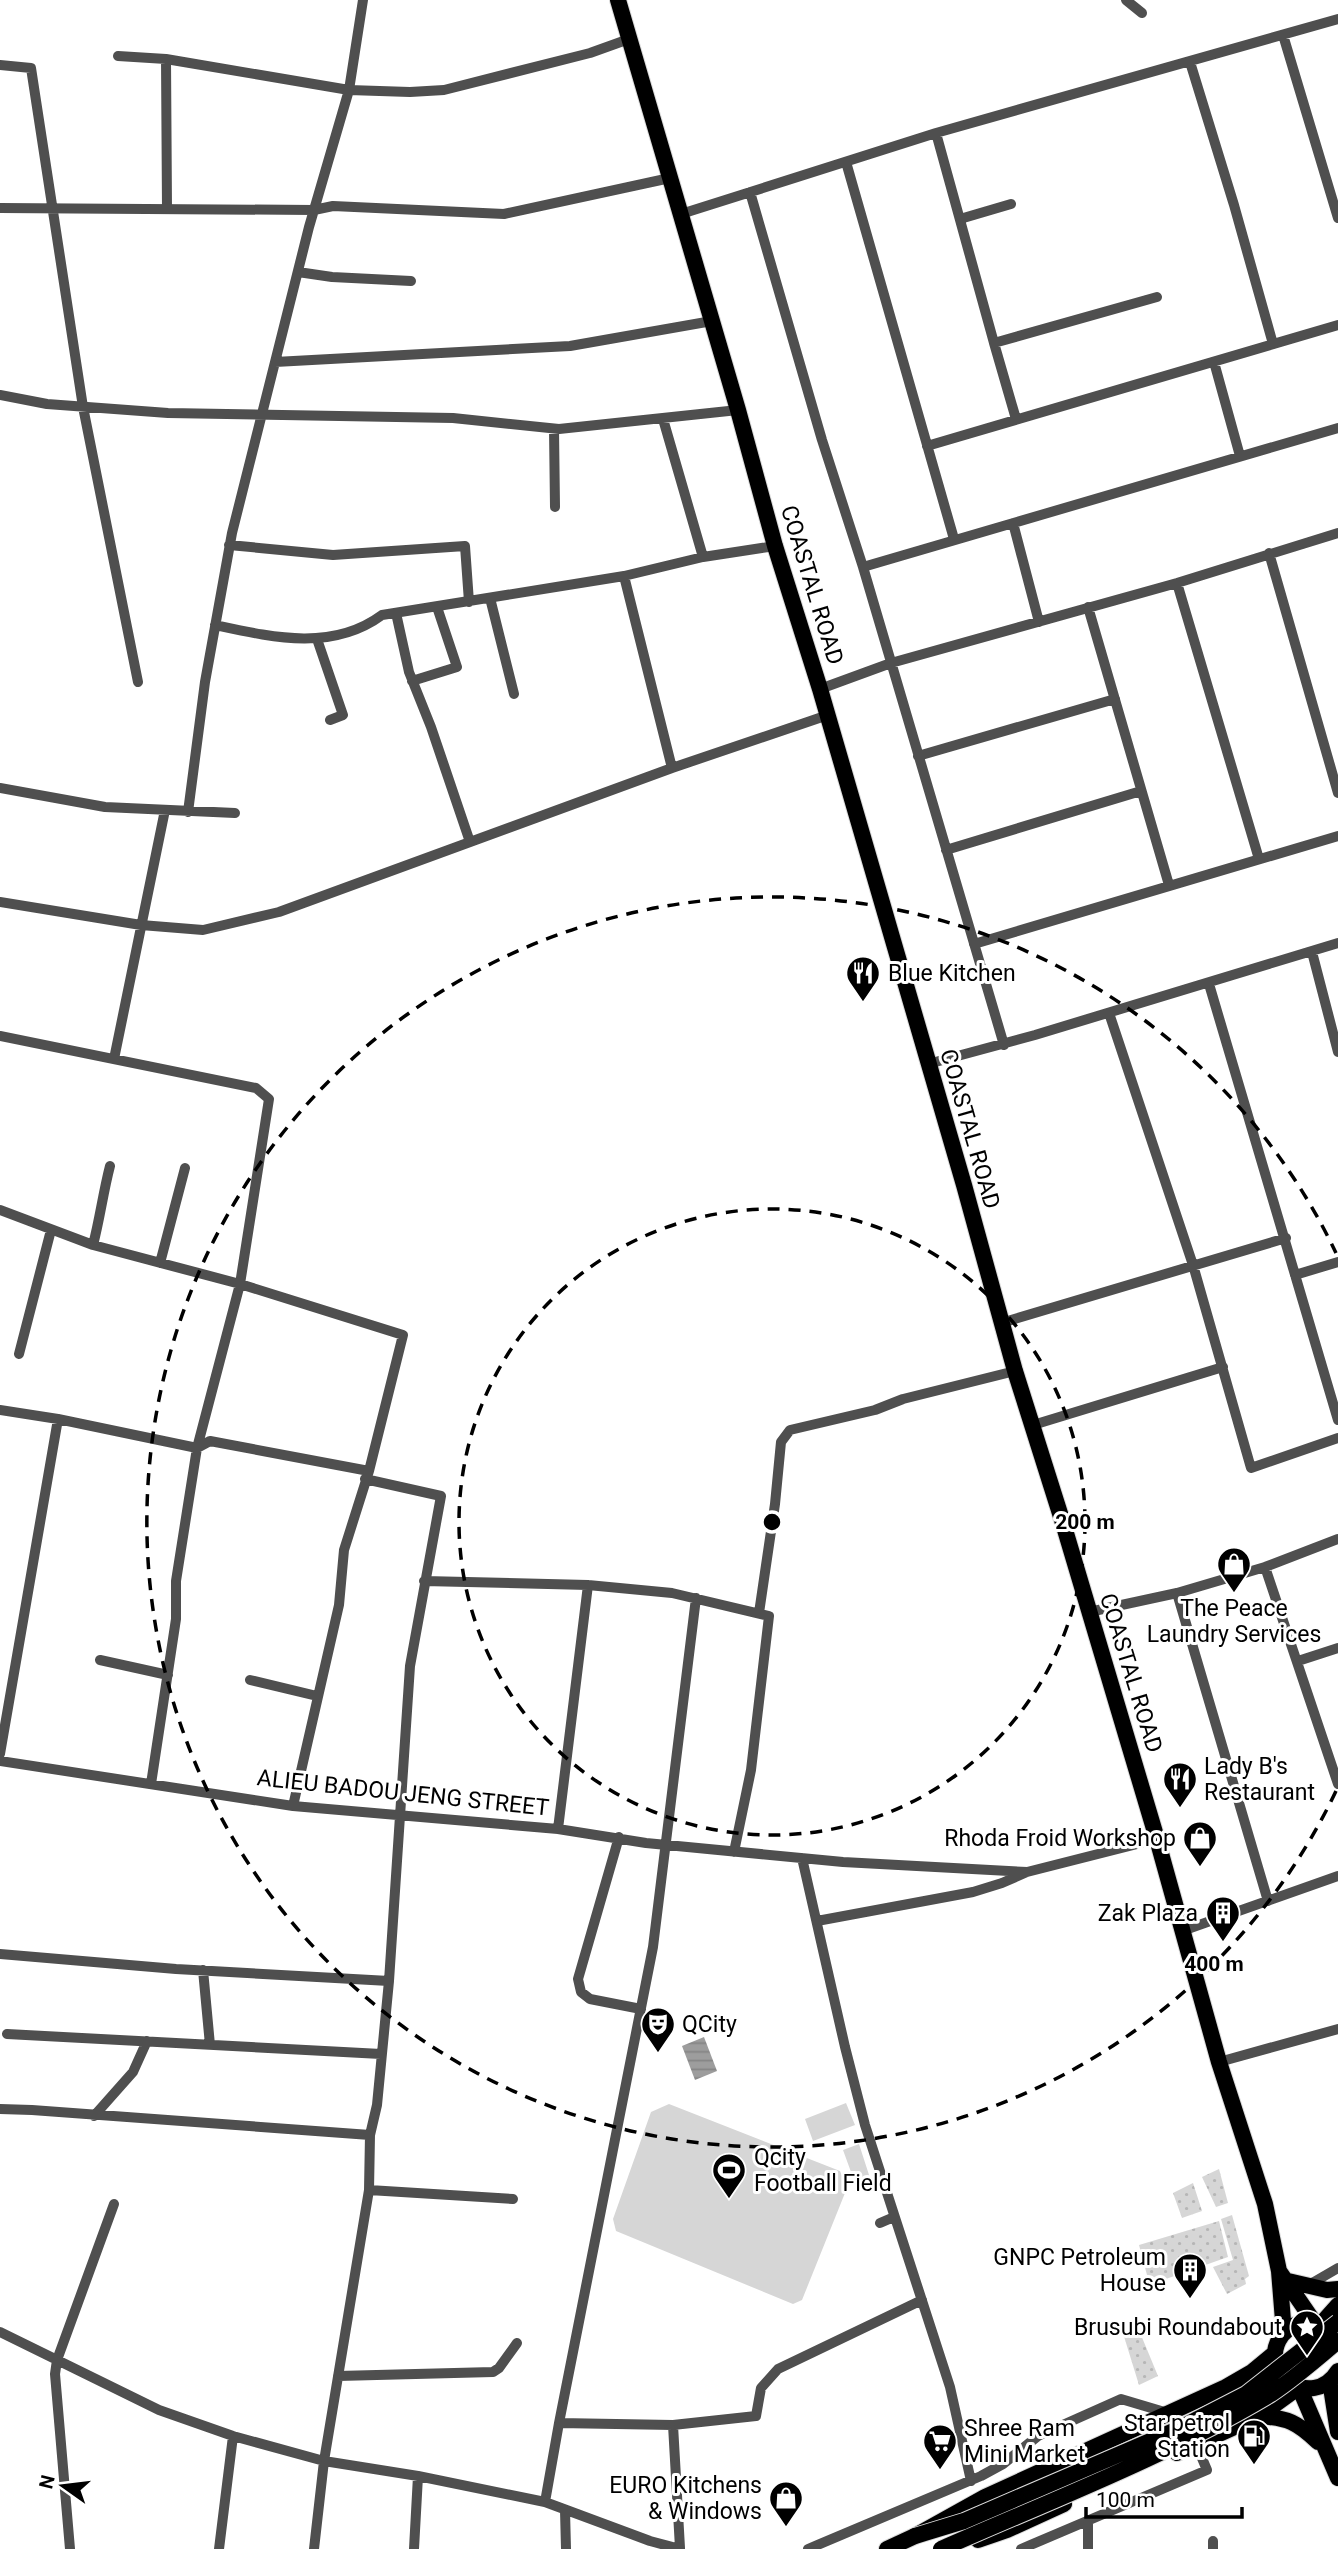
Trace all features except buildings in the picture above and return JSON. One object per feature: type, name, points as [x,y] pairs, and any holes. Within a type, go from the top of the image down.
[{"type":"main road","name":"COASTAL ROAD","points":[[618,0],[775,546],[828,715],[1015,1371],[1157,1839],[1219,2062],[1265,2204],[1284,2276],[1284,2333]]},
{"type":"main road","name":"COASTAL ROAD","points":[[1284,2276],[1317,2323]]},
{"type":"main road","points":[[1284,2276],[1305,2287],[1338,2289]]},
{"type":"main road","points":[[1317,2323],[1338,2305]]},
{"type":"main road","points":[[887,2549],[985,2497],[1226,2387],[1252,2372],[1275,2353],[1284,2333],[1292,2326],[1303,2322],[1317,2323],[1333,2332],[1338,2340],[1273,2393],[1215,2424],[1127,2467],[941,2549]]},
{"type":"main road","points":[[915,2536],[964,2521],[1178,2429],[1246,2394],[1338,2322]]},
{"type":"main road","points":[[1275,2353],[1281,2374],[1299,2387],[1310,2389],[1334,2376],[1338,2432]]},
{"type":"main road","points":[[949,2549],[1007,2530],[1259,2416],[1299,2387]]},
{"type":"main road","points":[[1299,2387],[1338,2478]]},
{"type":"main road","points":[[1259,2416],[1293,2421],[1323,2446]]},
{"type":"street","points":[[188,811],[205,681],[229,545],[314,210],[349,90],[363,0]]},
{"type":"street","points":[[1126,0],[1142,13]]},
{"type":"street","points":[[681,214],[936,133],[1338,19]]},
{"type":"street","points":[[1283,35],[1338,218]]},
{"type":"street","points":[[118,56],[166,59],[349,90],[410,92],[444,90],[590,53],[629,39]]},
{"type":"street","points":[[166,59],[167,209]]},
{"type":"street","points":[[1190,62],[1273,344]]},
{"type":"street","points":[[0,65],[31,68],[83,407],[138,682]]},
{"type":"street","points":[[936,133],[1016,419]]},
{"type":"street","points":[[846,162],[954,539]]},
{"type":"street","points":[[0,208],[314,210],[332,205],[505,214],[670,178]]},
{"type":"street","points":[[750,192],[1004,1045]]},
{"type":"street","points":[[960,219],[1011,204]]},
{"type":"street","points":[[298,272],[411,281]]},
{"type":"street","points":[[994,343],[1157,297]]},
{"type":"street","points":[[275,362],[570,346],[712,321]]},
{"type":"street","points":[[927,446],[1338,326]]},
{"type":"street","points":[[1214,362],[1240,456]]},
{"type":"street","points":[[0,395],[47,404],[83,407],[261,415],[453,418],[554,429],[738,410]]},
{"type":"street","points":[[663,419],[703,557]]},
{"type":"street","points":[[863,567],[1338,428]]},
{"type":"street","points":[[554,429],[555,507]]},
{"type":"street","points":[[1013,523],[1040,622]]},
{"type":"street","points":[[820,688],[891,663],[1177,583],[1338,533]]},
{"type":"street","points":[[229,545],[333,555],[465,546],[469,602]]},
{"type":"street","points":[[215,625],[264,635],[325,639],[367,626],[382,615],[625,576],[703,557],[775,546]]},
{"type":"street","points":[[1269,553],[1338,793]]},
{"type":"street","points":[[625,576],[672,768]]},
{"type":"street","points":[[1177,583],[1259,859]]},
{"type":"street","points":[[490,598],[514,694]]},
{"type":"street","points":[[412,681],[457,667],[438,607]]},
{"type":"street","points":[[1088,607],[1169,885]]},
{"type":"street","points":[[396,613],[412,681],[431,727],[470,842]]},
{"type":"street","points":[[317,639],[344,715],[330,720]]},
{"type":"street","points":[[918,756],[1115,699]]},
{"type":"street","points":[[0,902],[141,925],[202,930],[279,912],[672,768],[828,715]]},
{"type":"street","points":[[0,788],[104,807],[235,813]]},
{"type":"street","points":[[946,850],[1141,791]]},
{"type":"street","points":[[114,1059],[165,810]]},
{"type":"street","points":[[974,944],[1338,836]]},
{"type":"street","points":[[928,1064],[1004,1045],[1338,943]]},
{"type":"street","points":[[1312,952],[1338,1052]]},
{"type":"street","points":[[1209,984],[1338,1420]]},
{"type":"street","points":[[1109,1013],[1193,1265],[1251,1468],[1338,1438]]},
{"type":"street","points":[[0,1036],[256,1088],[269,1099],[240,1284],[197,1448],[176,1581],[176,1619],[151,1784]]},
{"type":"street","points":[[93,1245],[110,1166]]},
{"type":"street","points":[[160,1263],[185,1168]]},
{"type":"street","points":[[0,1210],[93,1245],[240,1284],[403,1335],[367,1475],[344,1549],[339,1605],[293,1806]]},
{"type":"street","points":[[19,1354],[51,1230]]},
{"type":"street","points":[[1002,1323],[1286,1238]]},
{"type":"street","points":[[1294,1275],[1338,1262]]},
{"type":"street","points":[[1033,1426],[1223,1367]]},
{"type":"street","points":[[759,1614],[781,1442],[790,1430],[875,1410],[903,1399],[1015,1371]]},
{"type":"street","points":[[0,1410],[58,1419],[197,1448],[210,1441],[367,1475],[441,1496],[410,1666],[389,1981],[377,2105],[370,2135],[369,2190],[324,2461],[314,2549]]},
{"type":"street","points":[[0,1754],[58,1419]]},
{"type":"street","points":[[1089,1612],[1177,1593],[1265,1567],[1338,1539]]},
{"type":"street","points":[[1265,1567],[1333,1750],[1338,1784]]},
{"type":"street","points":[[425,1581],[588,1585],[672,1592],[769,1616],[751,1770],[734,1852]]},
{"type":"street","points":[[558,1829],[588,1585]]},
{"type":"street","points":[[1177,1593],[1268,1901]]},
{"type":"street","points":[[545,2502],[653,1947],[696,1598]]},
{"type":"street","points":[[1298,1661],[1338,1648]]},
{"type":"street","points":[[100,1660],[168,1675]]},
{"type":"street","points":[[250,1680],[317,1696]]},
{"type":"street","name":"ALIEU BADOU JENG STREET","points":[[0,1761],[293,1806],[558,1829],[734,1852],[1027,1872]]},
{"type":"street","points":[[619,1838],[578,1979],[581,1992],[590,1999],[641,2009]]},
{"type":"street","points":[[817,1921],[973,1892],[1002,1884],[1027,1872],[1157,1839]]},
{"type":"street","points":[[802,1858],[865,2125],[950,2386],[971,2481]]},
{"type":"street","points":[[1182,1931],[1338,1876]]},
{"type":"street","points":[[0,1954],[389,1981]]},
{"type":"street","points":[[203,1970],[210,2045]]},
{"type":"street","points":[[1219,2062],[1338,2029]]},
{"type":"street","points":[[8,2034],[381,2054]]},
{"type":"street","points":[[94,2116],[134,2072],[147,2041]]},
{"type":"street","points":[[0,2109],[370,2135]]},
{"type":"street","points":[[369,2190],[513,2199]]},
{"type":"street","points":[[70,2549],[55,2374],[57,2360],[114,2204]]},
{"type":"street","points":[[880,2223],[894,2217]]},
{"type":"street","points":[[1305,2287],[1338,2268]]},
{"type":"street","points":[[559,2423],[673,2425],[755,2416],[761,2388],[778,2369],[922,2300]]},
{"type":"street","points":[[0,2332],[159,2410],[233,2436],[324,2461],[418,2476],[545,2502],[650,2541],[680,2548],[673,2425]]},
{"type":"street","points":[[338,2376],[493,2372],[517,2343]]},
{"type":"street","points":[[808,2549],[971,2481],[1003,2464],[1038,2435],[1121,2399],[1168,2413]]},
{"type":"street","points":[[219,2549],[233,2436]]},
{"type":"street","points":[[1021,2549],[1207,2470],[1196,2444]]},
{"type":"street","points":[[414,2549],[418,2476]]},
{"type":"street","points":[[565,2510],[566,2549]]},
{"type":"street","points":[[1088,2520],[1088,2549]]},
{"type":"shaded area","points":[[704,2037],[717,2071],[695,2080],[682,2046]]},
{"type":"shaded area","points":[[846,2103],[855,2125],[813,2141],[805,2119]]},
{"type":"shaded area","points":[[669,2104],[840,2171],[847,2188],[802,2300],[793,2304],[616,2231],[613,2219],[651,2112]]},
{"type":"shaded area","points":[[859,2144],[870,2178],[855,2183],[843,2150]]},
{"type":"shaded area","points":[[1219,2169],[1228,2203],[1216,2207],[1202,2177]]},
{"type":"shaded area","points":[[1193,2183],[1202,2211],[1182,2218],[1173,2193]]},
{"type":"shaded area","points":[[1232,2215],[1249,2276],[1245,2279],[1246,2284],[1227,2294],[1213,2267],[1233,2260],[1221,2219]]},
{"type":"shaded area","points":[[1219,2221],[1228,2257],[1163,2280],[1147,2275],[1139,2245]]},
{"type":"shaded area","points":[[1136,2323],[1158,2376],[1139,2385],[1122,2330]]},
{"type":"place","name":"Blue Kitchen","points":[[863,1003]]},
{"type":"place","name":"The Peace Laundry Services","points":[[1234,1594]]},
{"type":"place","name":"Lady B's Restaurant","points":[[1180,1809]]},
{"type":"place","name":"Rhoda Froid Workshop","points":[[1200,1868]]},
{"type":"place","name":"Zak Plaza","points":[[1223,1943]]},
{"type":"place","name":"QCity","points":[[658,2054]]},
{"type":"place","name":"Qcity Football Field","points":[[729,2200]]},
{"type":"place","name":"GNPC Petroleum House","points":[[1190,2300]]},
{"type":"place","name":"Brusubi Roundabout","points":[[1307,2357]]},
{"type":"place","name":"Star petrol Station","points":[[1254,2466]]},
{"type":"place","name":"Shree Ram Mini Market","points":[[940,2471]]},
{"type":"place","name":"EURO Kitchens & Windows","points":[[786,2528]]}]
